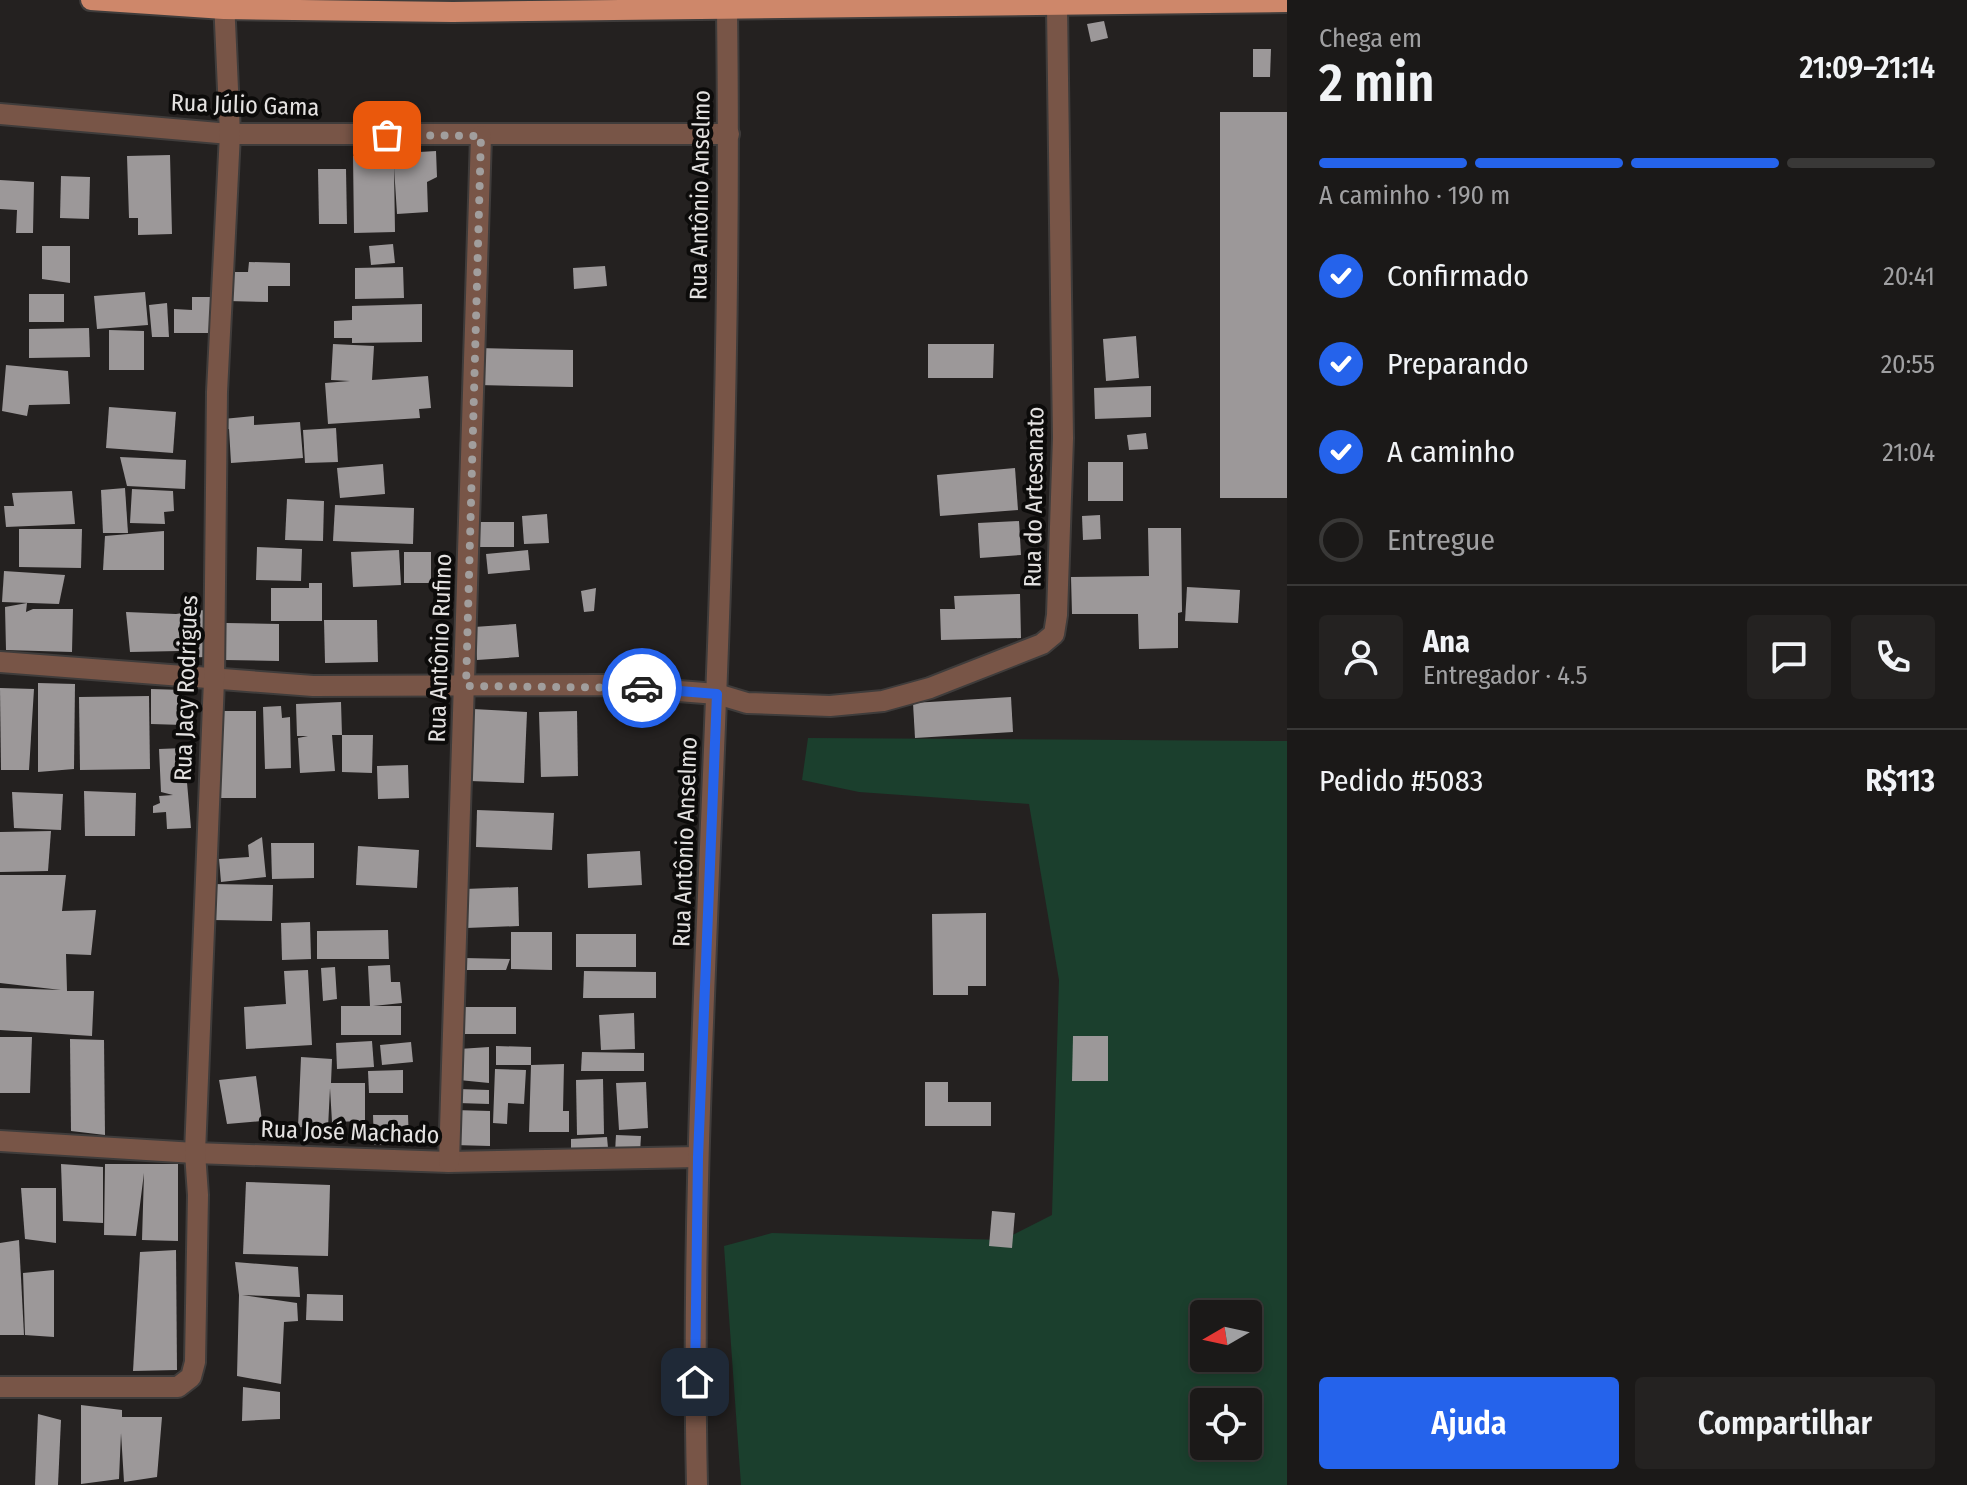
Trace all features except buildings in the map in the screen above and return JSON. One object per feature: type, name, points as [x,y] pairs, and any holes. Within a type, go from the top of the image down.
[{"type":"main road","points":[[91,0],[453,12],[1287,2]]},
{"type":"street","name":"Rua Jacy Rodrigues","points":[[0,1387],[178,1387],[191,1377],[196,1349],[198,1195],[195,1153],[214,680],[217,392],[230,134],[224,5]]},
{"type":"street","name":"Rua do Artesanato","points":[[717,694],[747,703],[782,706],[883,701],[979,671],[1042,644],[1054,634],[1063,438],[1057,7]]},
{"type":"street","name":"Rua Antônio Anselmo","points":[[697,1485],[698,1157],[717,694],[729,134],[727,10]]},
{"type":"street","name":"Rua Júlio Gama","points":[[0,114],[230,134],[729,134]]},
{"type":"street","name":"Rua Antônio Rufino","points":[[449,1162],[481,136]]},
{"type":"street","points":[[0,662],[313,686],[602,685],[717,694]]},
{"type":"street","name":"Rua José Machado","points":[[0,1141],[195,1153],[449,1162],[698,1157]]},
{"type":"green space","points":[[808,738],[1287,741],[1287,1485],[741,1485],[724,1246],[772,1233],[1003,1240],[1052,1215],[1059,980],[1029,804],[859,792],[802,780]]},
{"type":"way so far","points":[[387,135],[481,136],[466,686],[602,685],[642,688]]},
{"type":"route","points":[[642,688],[717,694],[698,1157],[695,1382]]}]
